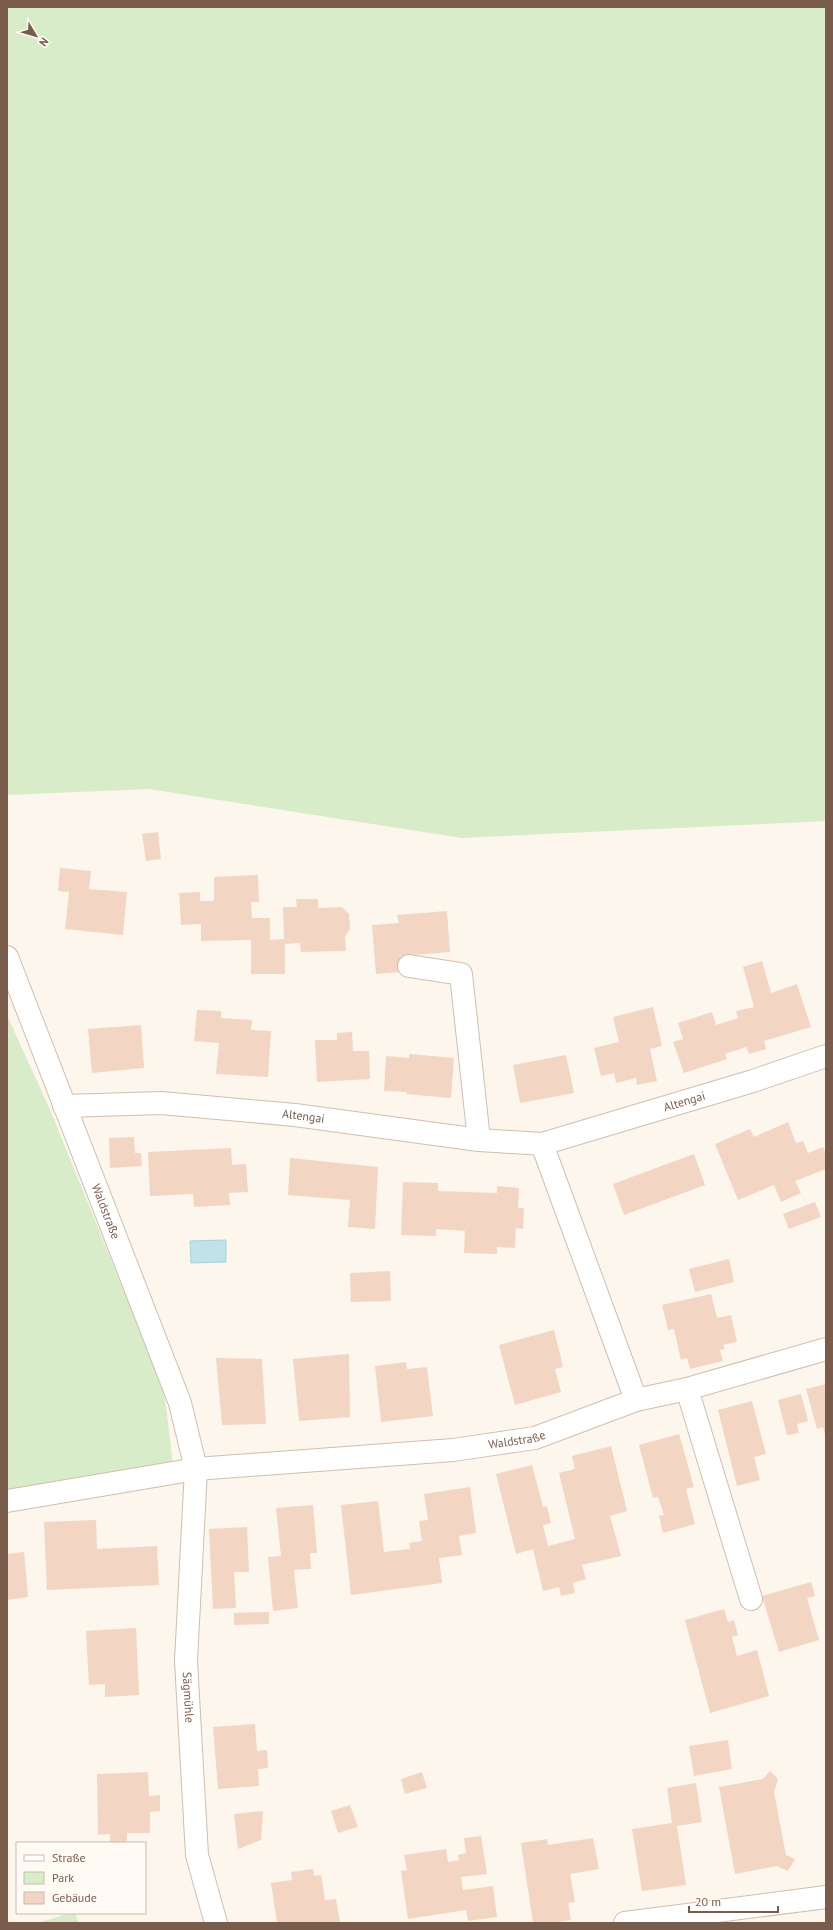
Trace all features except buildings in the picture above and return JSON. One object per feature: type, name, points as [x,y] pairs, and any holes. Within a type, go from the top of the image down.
[{"type":"street","name":"Waldstraße","points":[[7,957],[180,1402],[196,1469]]},
{"type":"street","points":[[410,966],[461,974],[479,1140]]},
{"type":"street","name":"Altengai","points":[[64,1106],[161,1103],[295,1115],[479,1140],[542,1144],[753,1081],[826,1056]]},
{"type":"street","points":[[542,1144],[636,1400]]},
{"type":"street","name":"Waldstraße","points":[[7,1501],[196,1469],[453,1450],[535,1438],[636,1400],[687,1389],[826,1349]]},
{"type":"street","points":[[687,1389],[751,1600]]},
{"type":"street","name":"Sägmühle","points":[[196,1469],[186,1661],[197,1855],[216,1923]]},
{"type":"street","points":[[625,1923],[826,1897]]},
{"type":"green space","points":[[7,7],[826,7],[826,821],[462,838],[149,789],[7,795]]},
{"type":"green space","points":[[7,1015],[51,1112],[164,1390],[173,1464],[7,1490]]},
{"type":"green space","points":[[68,1914],[75,1914],[79,1923],[37,1923]]},
{"type":"water","points":[[226,1240],[226,1262],[191,1263],[190,1241]]}]
